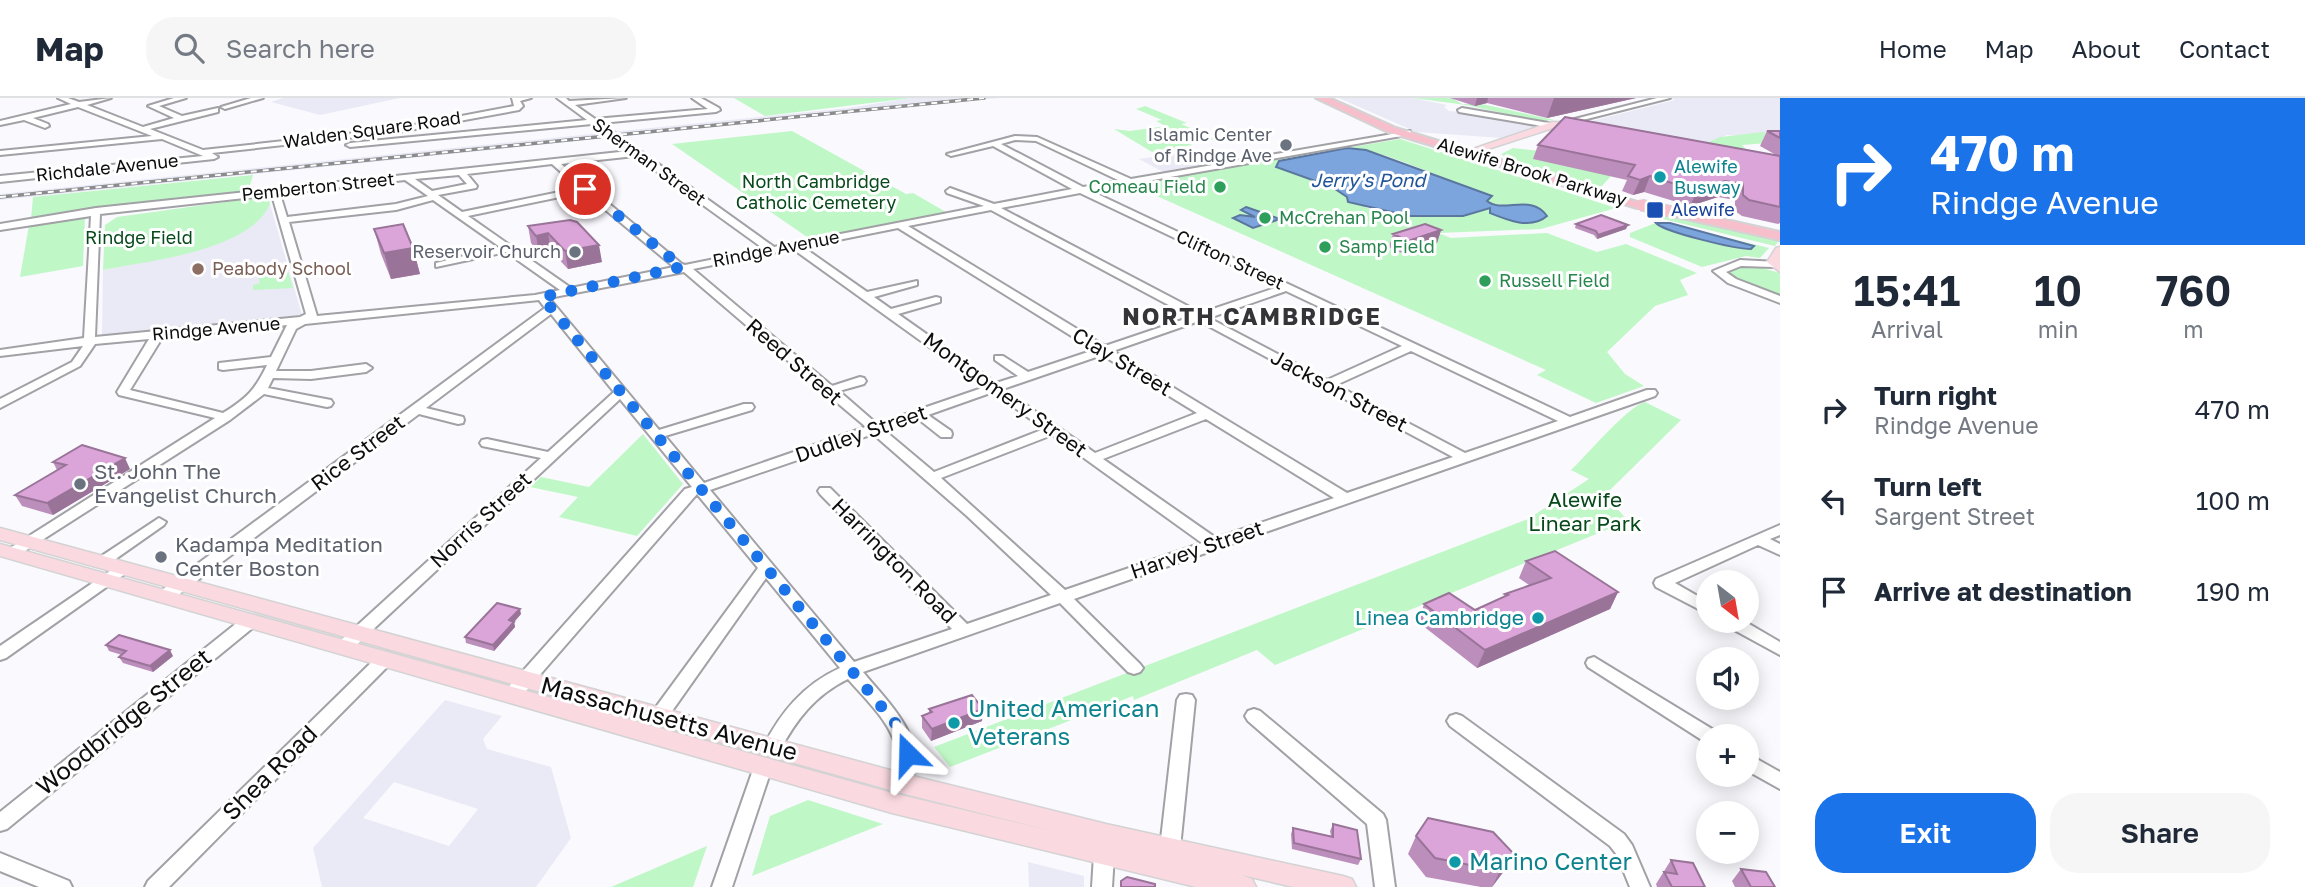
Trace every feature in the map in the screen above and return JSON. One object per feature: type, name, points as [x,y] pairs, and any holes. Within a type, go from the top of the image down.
[{"type":"highway","name":"Alewife Brook Parkway","points":[[1321,98],[1386,132],[1407,133]]},
{"type":"highway","name":"Alewife Brook Parkway","points":[[1330,98],[1407,133],[1509,166],[1641,205],[1780,236]]},
{"type":"highway","points":[[1427,140],[1491,147],[1509,166]]},
{"type":"main road","points":[[1470,154],[1558,125],[1594,131]]},
{"type":"main road","points":[[1777,266],[1780,251]]},
{"type":"main road","name":"Massachusetts Avenue","points":[[0,534],[111,570],[164,597],[249,622],[351,640],[386,659],[659,716],[767,757]]},
{"type":"main road","name":"Massachusetts Avenue","points":[[6,552],[184,584],[351,640],[896,793],[1169,858],[1332,886]]},
{"type":"main road","name":"Massachusetts Avenue","points":[[1169,858],[1243,887]]},
{"type":"street","points":[[62,98],[203,152]]},
{"type":"street","points":[[2,122],[107,98]]},
{"type":"street","points":[[182,119],[152,106],[183,98]]},
{"type":"street","name":"Walden Square Road","points":[[203,152],[405,130],[516,108],[519,106],[514,100],[527,98]]},
{"type":"street","points":[[565,101],[622,98]]},
{"type":"street","points":[[350,145],[716,110],[696,98]]},
{"type":"street","points":[[1462,110],[1558,125],[1666,98]]},
{"type":"street","points":[[225,107],[253,99]]},
{"type":"street","name":"Sherman Street","points":[[565,101],[771,250]]},
{"type":"street","points":[[143,129],[215,110]]},
{"type":"street","points":[[495,115],[514,130]]},
{"type":"street","points":[[25,117],[45,126]]},
{"type":"street","name":"Rindge Avenue","points":[[0,353],[158,334],[547,303],[566,290],[1386,132]]},
{"type":"street","points":[[0,153],[162,136]]},
{"type":"street","points":[[951,154],[1018,138],[1037,139],[1128,181]]},
{"type":"street","name":"Clifton Street","points":[[996,144],[1081,190],[1569,421]]},
{"type":"street","name":"Richdale Avenue","points":[[0,178],[214,157],[203,152]]},
{"type":"street","name":"Pemberton Street","points":[[0,227],[96,211],[636,153]]},
{"type":"street","name":"Reed Street","points":[[554,162],[930,478],[1064,595],[1135,668]]},
{"type":"street","points":[[460,171],[480,194]]},
{"type":"street","points":[[406,177],[566,290]]},
{"type":"street","points":[[284,220],[396,207],[473,186]]},
{"type":"street","points":[[461,215],[585,189]]},
{"type":"street","points":[[6,552],[30,542],[226,417],[261,390],[291,327],[312,315],[275,191]]},
{"type":"street","name":"Jackson Street","points":[[950,191],[991,207],[1465,458]]},
{"type":"street","points":[[0,404],[76,364],[89,341],[96,211]]},
{"type":"street","name":"Clay Street","points":[[899,225],[1346,499]]},
{"type":"street","name":"Montgomery Street","points":[[795,246],[1215,545]]},
{"type":"street","points":[[440,265],[508,248]]},
{"type":"street","points":[[1777,266],[1740,263],[1718,271],[1732,281],[1780,300]]},
{"type":"street","points":[[866,296],[913,283]]},
{"type":"street","name":"Dudley Street","points":[[519,687],[690,492],[1288,287]]},
{"type":"street","points":[[891,313],[936,300]]},
{"type":"street","points":[[547,303],[902,733],[908,754],[906,772],[896,793]]},
{"type":"street","name":"Rice Street","points":[[164,597],[416,409],[547,303]]},
{"type":"street","points":[[158,334],[123,392],[226,417]]},
{"type":"street","points":[[1326,385],[1412,346]]},
{"type":"street","points":[[999,358],[1026,376]]},
{"type":"street","points":[[223,366],[276,360]]},
{"type":"street","points":[[270,374],[311,375],[366,369]]},
{"type":"street","points":[[827,391],[860,381]]},
{"type":"street","points":[[261,390],[327,403]]},
{"type":"street","name":"Norris Street","points":[[351,640],[620,393]]},
{"type":"street","name":"Harvey Street","points":[[722,887],[767,757],[789,716],[807,695],[823,683],[851,670],[963,630],[1651,393]]},
{"type":"street","points":[[655,435],[748,407]]},
{"type":"street","points":[[416,409],[458,420]]},
{"type":"street","points":[[919,414],[946,434]]},
{"type":"street","points":[[1094,458],[1207,414]]},
{"type":"street","points":[[930,478],[1055,430]]},
{"type":"street","points":[[487,443],[549,456]]},
{"type":"street","name":"Harrington Road","points":[[825,491],[963,630]]},
{"type":"street","points":[[0,654],[111,570],[159,522]]},
{"type":"street","points":[[1696,601],[1662,583],[1780,529]]},
{"type":"street","points":[[1758,539],[1780,550]]},
{"type":"street","points":[[659,716],[766,568]]},
{"type":"street","name":"Woodbridge Street","points":[[0,823],[249,622]]},
{"type":"street","points":[[1754,634],[1780,649]]},
{"type":"street","name":"Shea Road","points":[[155,887],[386,659]]},
{"type":"street","points":[[1594,663],[1696,728]]},
{"type":"street","points":[[1169,858],[1186,700]]},
{"type":"street","points":[[1254,716],[1376,820],[1385,887]]},
{"type":"street","points":[[1456,721],[1617,840],[1625,851],[1640,887]]},
{"type":"street","points":[[1759,768],[1780,781]]},
{"type":"street","points":[[1102,887],[1105,844]]},
{"type":"street","points":[[0,862],[62,887]]},
{"type":"shaded area","points":[[283,98],[400,98],[320,115],[271,102]]},
{"type":"shaded area","points":[[911,98],[998,98],[0,200],[0,194],[848,108]]},
{"type":"shaded area","points":[[1339,98],[1413,98],[1447,105],[1444,107],[1449,111],[1482,114],[1538,126],[1502,138],[1416,132]]},
{"type":"shaded area","points":[[1670,98],[1780,98],[1780,137],[1727,135],[1701,146],[1580,124],[1675,100]]},
{"type":"shaded area","points":[[1201,150],[1224,162],[1165,173],[1139,159]]},
{"type":"shaded area","name":"Peabody School","points":[[270,204],[302,315],[102,335],[103,270],[179,255],[214,244],[226,239]]},
{"type":"shaded area","points":[[445,700],[502,716],[483,739],[487,749],[551,767],[571,838],[536,887],[322,887],[313,848]],"holes":[[[394,782],[478,809],[449,846],[363,818]]]},
{"type":"shaded area","points":[[1028,862],[1084,876],[1084,887],[1029,887]]},
{"type":"green space","points":[[734,98],[911,98],[765,116]]},
{"type":"green space","points":[[1413,98],[1452,98],[1462,104],[1482,104],[1554,120],[1538,121],[1466,105]]},
{"type":"green space","points":[[1145,106],[1187,123],[1181,124],[1216,139],[1195,142],[1156,121],[1162,120],[1136,109]]},
{"type":"green space","points":[[1159,127],[1192,145],[1152,152],[1114,129],[1130,131]]},
{"type":"green space","name":"North Cambridge Catholic Cemetery","points":[[792,131],[906,194],[913,193],[946,212],[810,239],[672,144]]},
{"type":"green space","points":[[1763,132],[1780,137],[1780,140],[1760,134],[1780,142],[1742,145],[1748,152],[1701,146],[1720,137]]},
{"type":"green space","points":[[1400,139],[1616,208],[1541,229],[1438,233],[1451,238],[1547,233],[1597,252],[1626,244],[1697,273],[1680,280],[1688,295],[1655,306],[1607,352],[1625,374],[1644,386],[1596,403],[1537,375],[1546,370],[1130,184],[1318,153],[1276,167],[1332,187],[1367,208],[1385,212],[1456,216],[1491,208],[1490,211],[1503,218],[1526,223],[1547,216],[1541,210],[1527,205],[1487,202],[1489,198],[1418,167],[1377,153],[1360,149],[1338,149]]},
{"type":"green space","points":[[1513,148],[1540,151],[1612,175],[1600,188],[1513,163],[1501,154]]},
{"type":"green space","points":[[253,175],[248,192],[31,219],[33,197]]},
{"type":"green space","name":"Rindge Field","points":[[268,196],[270,204],[259,220],[242,233],[220,243],[170,258],[103,270],[105,225],[117,217]]},
{"type":"green space","points":[[1668,215],[1780,239],[1775,246],[1659,218]]},
{"type":"green space","points":[[85,216],[83,266],[20,277],[29,225]]},
{"type":"green space","points":[[1658,222],[1769,248],[1760,258],[1746,256],[1702,267],[1630,237],[1630,233]]},
{"type":"green space","points":[[1755,266],[1780,273],[1780,296],[1727,274],[1737,268]]},
{"type":"green space","points":[[287,268],[293,288],[253,290],[253,285],[260,283],[257,272]]},
{"type":"green space","name":"Alewife Linear Park","points":[[1645,402],[1681,420],[1605,495],[1628,521],[1275,665],[1257,650],[1134,700],[1133,696],[950,767],[934,747],[1528,519],[1589,479],[1571,470],[1618,421]]},
{"type":"green space","points":[[643,434],[683,484],[637,536],[559,517],[578,497],[530,487],[541,477],[589,487]]},
{"type":"green space","points":[[808,800],[883,824],[752,876],[770,816]]},
{"type":"green space","points":[[707,846],[693,887],[611,887]]},
{"type":"water","name":"Jerry's Pond","points":[[1347,148],[1366,150],[1492,196],[1487,201],[1494,204],[1533,206],[1547,216],[1526,223],[1490,213],[1490,208],[1463,216],[1409,216],[1348,202],[1347,197],[1332,187],[1276,167],[1279,161]]},
{"type":"water","name":"McCrehan Pool","points":[[1246,207],[1280,219],[1253,228],[1233,218],[1240,215],[1255,217],[1241,210]]},
{"type":"water","points":[[1656,223],[1670,223],[1754,246],[1751,249],[1716,243],[1672,231]]},
{"type":"building","points":[[1565,117],[1780,156],[1780,207],[1749,200],[1743,195],[1743,184],[1725,181],[1697,191],[1650,176],[1640,180],[1628,176],[1635,165],[1538,145]]},
{"type":"building","points":[[1767,131],[1780,131],[1780,138]]},
{"type":"building","points":[[1601,215],[1628,225],[1598,235],[1596,231],[1576,224]]},
{"type":"building","points":[[570,220],[577,222],[599,245],[565,251],[548,233],[536,236],[528,226]]},
{"type":"building","points":[[403,224],[413,248],[384,253],[374,229]]},
{"type":"building","points":[[1425,224],[1441,230],[1408,241],[1393,234]]},
{"type":"building","points":[[82,445],[125,458],[47,503],[15,495],[66,465],[53,462]]},
{"type":"building","points":[[1555,551],[1618,592],[1485,650],[1424,604],[1449,593],[1475,610],[1508,595],[1505,594],[1551,578],[1526,561]]},
{"type":"building","points":[[497,603],[520,609],[509,620],[514,622],[493,645],[465,637]]},
{"type":"building","points":[[119,635],[170,650],[150,666],[119,657],[126,651],[106,645]]},
{"type":"building","points":[[972,695],[983,709],[932,729],[922,716],[932,712],[929,709]]},
{"type":"building","points":[[1428,818],[1493,832],[1513,853],[1500,871],[1435,858],[1416,836]]},
{"type":"building","points":[[1333,824],[1357,830],[1361,859],[1294,843],[1293,828],[1333,837]]},
{"type":"building","points":[[1671,860],[1693,863],[1705,887],[1672,887],[1664,872],[1677,874]]},
{"type":"building","points":[[1741,869],[1766,872],[1775,887],[1751,887]]},
{"type":"building","points":[[1127,877],[1155,884],[1155,887],[1121,887],[1121,881]]},
{"type":"railway","points":[[0,197],[984,98]]},
{"type":"place","name":"Islamic Center of Rindge Ave","points":[[1286,145]]},
{"type":"place","name":"Alewife Busway","points":[[1660,177]]},
{"type":"place","name":"Comeau Field","points":[[1220,187]]},
{"type":"place","name":"Alewife","points":[[1655,210]]},
{"type":"place","name":"McCrehan Pool","points":[[1265,218]]},
{"type":"place","name":"Samp Field","points":[[1325,247]]},
{"type":"place","name":"Reservoir Church","points":[[575,252]]},
{"type":"place","name":"Peabody School","points":[[198,269]]},
{"type":"place","name":"Russell Field","points":[[1485,281]]},
{"type":"place","name":"St. John The Evangelist Church","points":[[80,484]]},
{"type":"place","name":"Kadampa Meditation Center Boston","points":[[161,557]]},
{"type":"place","name":"Linea Cambridge","points":[[1538,618]]},
{"type":"place","name":"United American Veterans","points":[[954,723]]},
{"type":"place","name":"Marino Center","points":[[1455,862]]},
{"type":"district","name":"NORTH CAMBRIDGE","points":[[1252,317]]},
{"type":"route","points":[[585,189],[682,267],[542,297],[895,723],[902,733],[908,754]]}]
